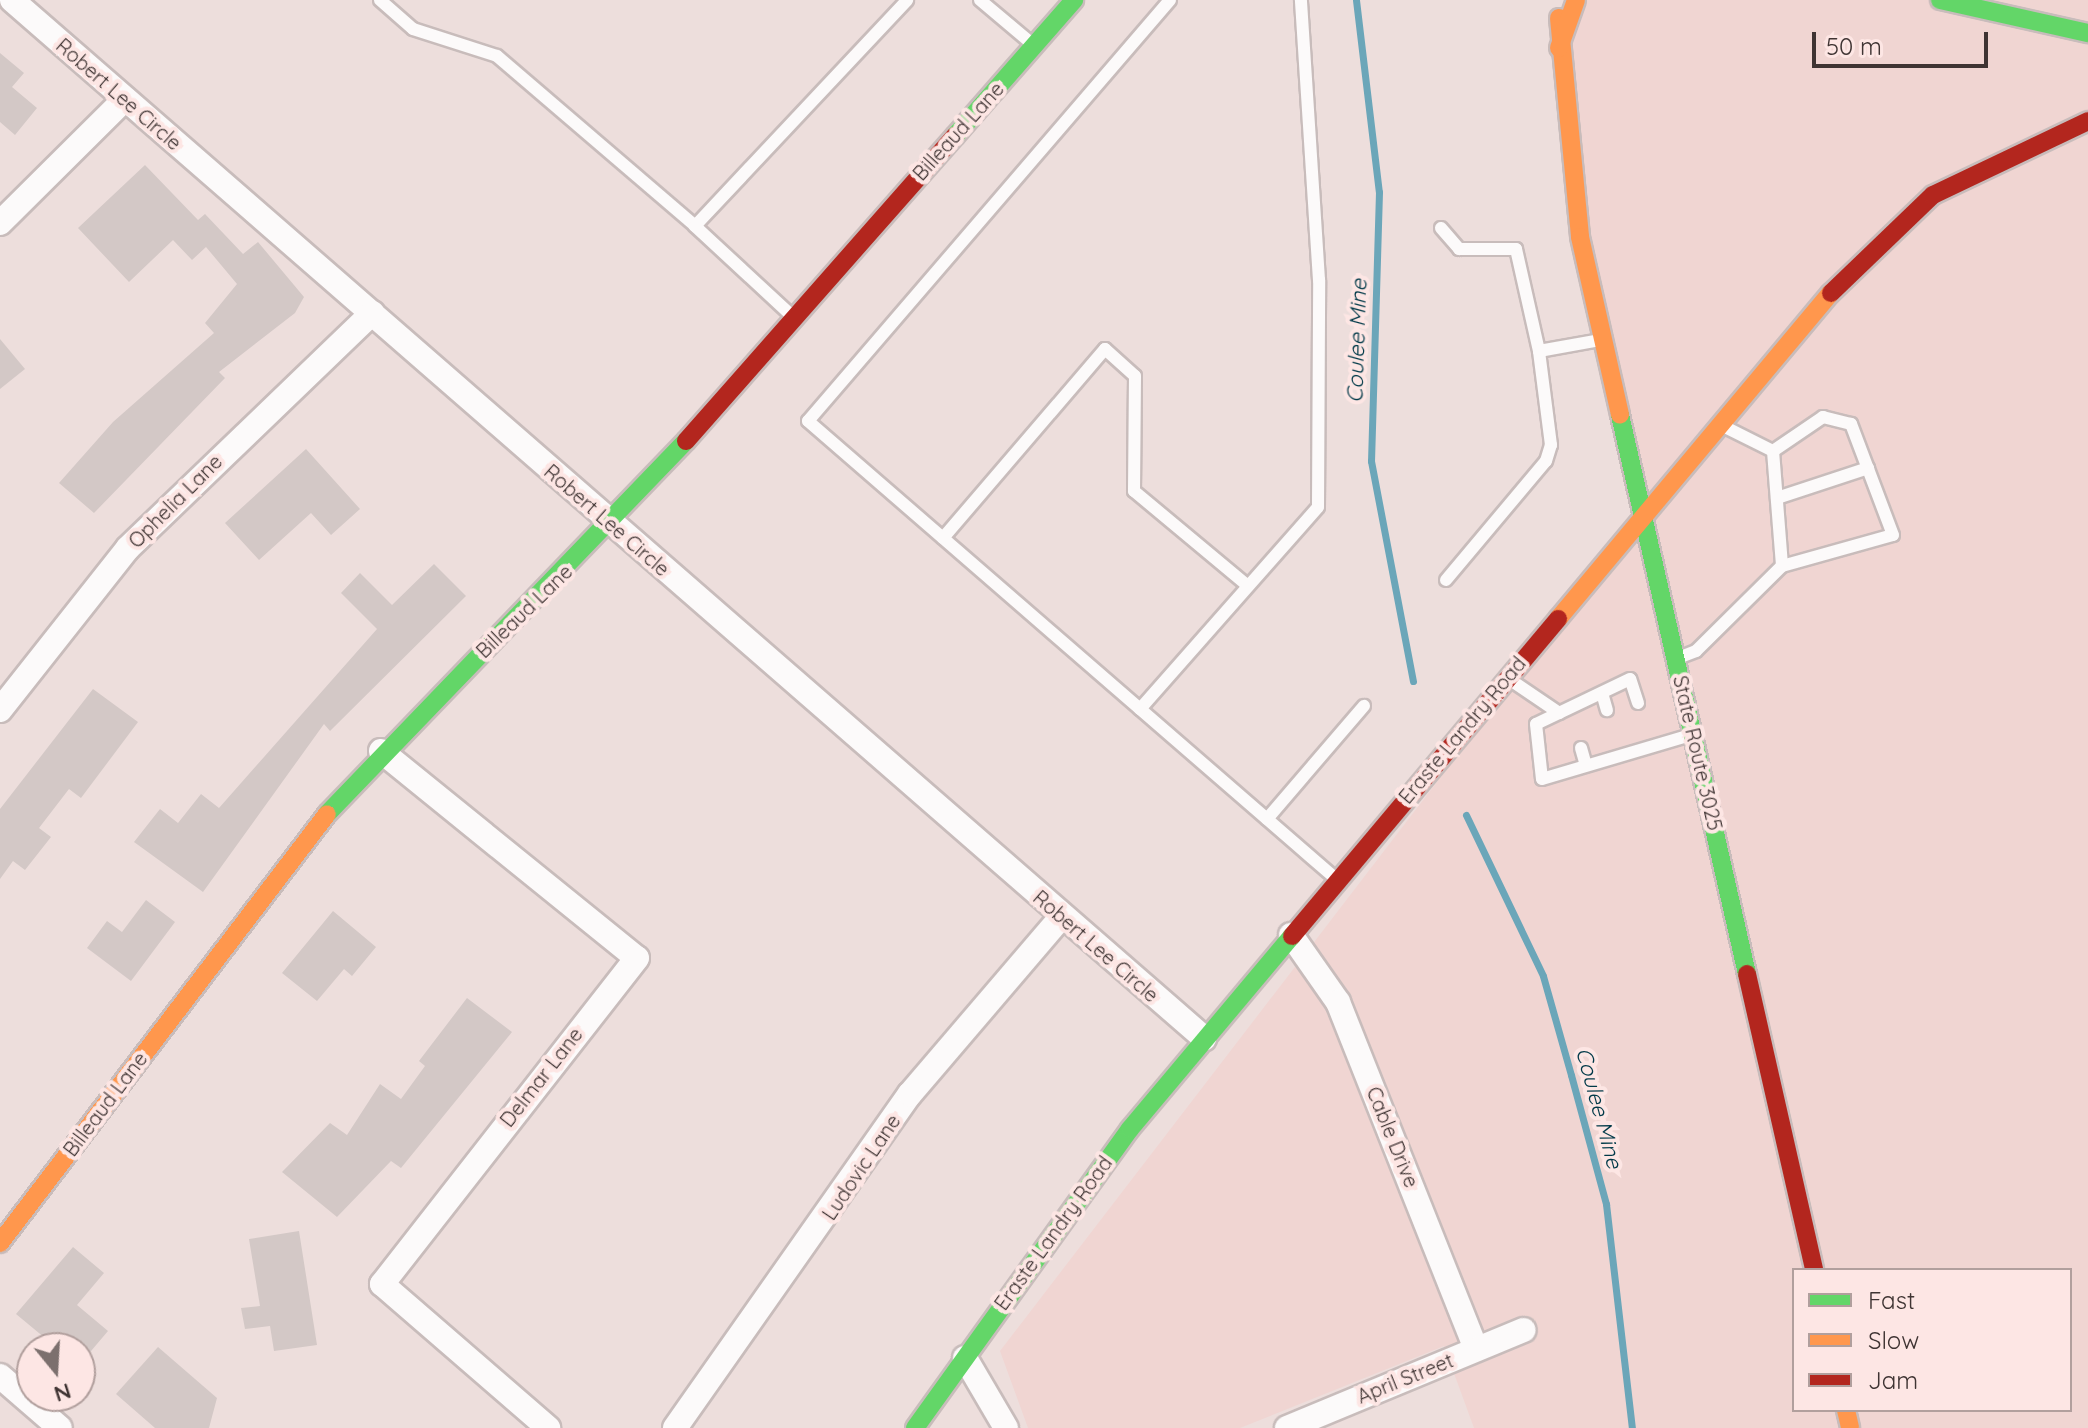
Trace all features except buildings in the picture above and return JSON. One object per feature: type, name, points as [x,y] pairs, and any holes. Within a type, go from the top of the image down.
[{"type":"street","name":"Robert Lee Circle","points":[[12,0],[1061,917],[1204,1038]]},
{"type":"street","name":"Billeaud Lane","points":[[0,1243],[381,751],[612,525],[1074,0]]},
{"type":"street","name":"State Route 3025","points":[[1559,0],[1559,48],[1580,237],[1814,1268]]},
{"type":"street","points":[[1559,48],[1576,0]]},
{"type":"street","points":[[1940,0],[2088,33]]},
{"type":"street","points":[[0,223],[125,99]]},
{"type":"street","name":"Eraste Landry Road","points":[[915,1428],[1038,1250],[1204,1038],[1642,514],[1898,220],[1958,180],[2088,121]]},
{"type":"street","name":"Ophelia Lane","points":[[0,710],[128,548],[372,313]]},
{"type":"street","name":"Delmar Lane","points":[[381,751],[637,958],[382,1284],[548,1428]]},
{"type":"street","name":"Ludovic Lane","points":[[675,1428],[910,1094],[1061,917]]},
{"type":"street","name":"Cable Drive","points":[[1291,935],[1338,1002],[1476,1348]]},
{"type":"street","name":"April Street","points":[[1287,1428],[1524,1330]]},
{"type":"street","points":[[965,1358],[1006,1428]]},
{"type":"street","points":[[0,1376],[60,1428]]},
{"type":"lane","points":[[380,0],[413,29],[497,56],[695,226],[794,317]]},
{"type":"lane","points":[[695,226],[907,0]]},
{"type":"lane","points":[[980,0],[1034,45]]},
{"type":"lane","points":[[1170,0],[808,421],[1337,880]]},
{"type":"lane","points":[[1140,709],[1318,507],[1319,280],[1301,0]]},
{"type":"lane","points":[[1441,228],[1459,249],[1516,249],[1539,351],[1551,445],[1546,461],[1446,580]]},
{"type":"lane","points":[[1539,351],[1603,340]]},
{"type":"lane","points":[[943,538],[1105,349],[1135,376],[1134,491],[1248,586]]},
{"type":"lane","points":[[1676,658],[1696,651],[1782,566],[1893,535],[1851,424],[1823,417],[1773,451]]},
{"type":"lane","points":[[1719,424],[1773,451]]},
{"type":"lane","points":[[1773,451],[1782,566]]},
{"type":"lane","points":[[1777,498],[1868,468]]},
{"type":"lane","points":[[1506,678],[1567,713]]},
{"type":"lane","points":[[1638,703],[1630,679],[1567,713],[1536,724],[1542,779],[1694,734]]},
{"type":"lane","points":[[1602,693],[1607,710]]},
{"type":"lane","points":[[1267,819],[1364,706]]},
{"type":"lane","points":[[1648,733],[1652,746]]},
{"type":"lane","points":[[1616,740],[1621,755]]},
{"type":"lane","points":[[1581,748],[1586,765]]},
{"type":"shaded area","points":[[1571,0],[2088,0],[2088,1428],[1474,1428],[1444,1346],[1240,1428],[1028,1428],[1000,1351],[1642,515],[1580,237]]},
{"type":"waterway","name":"Coulee Mine","points":[[1356,0],[1379,192],[1371,461],[1413,681]]},
{"type":"waterway","name":"Coulee Mine","points":[[1466,815],[1543,976],[1606,1204],[1632,1428]]},
{"type":"traffic: fast","points":[[955,136],[1074,0]]},
{"type":"traffic: fast","points":[[1940,0],[2088,33]]},
{"type":"traffic: fast","points":[[1620,415],[1747,974]]},
{"type":"traffic: fast","points":[[327,814],[686,441]]},
{"type":"traffic: fast","points":[[915,1428],[1130,1129],[1292,936]]},
{"type":"traffic: slow","points":[[1559,48],[1576,0]]},
{"type":"traffic: slow","points":[[1559,18],[1580,237],[1620,415]]},
{"type":"traffic: slow","points":[[1558,619],[1831,293]]},
{"type":"traffic: slow","points":[[0,1243],[327,814]]},
{"type":"traffic: slow","points":[[1846,1412],[1850,1428]]},
{"type":"traffic: jam","points":[[1831,293],[1933,195],[2088,121]]},
{"type":"traffic: jam","points":[[686,441],[955,136]]},
{"type":"traffic: jam","points":[[1292,936],[1558,619]]},
{"type":"traffic: jam","points":[[1747,974],[1814,1268]]}]
